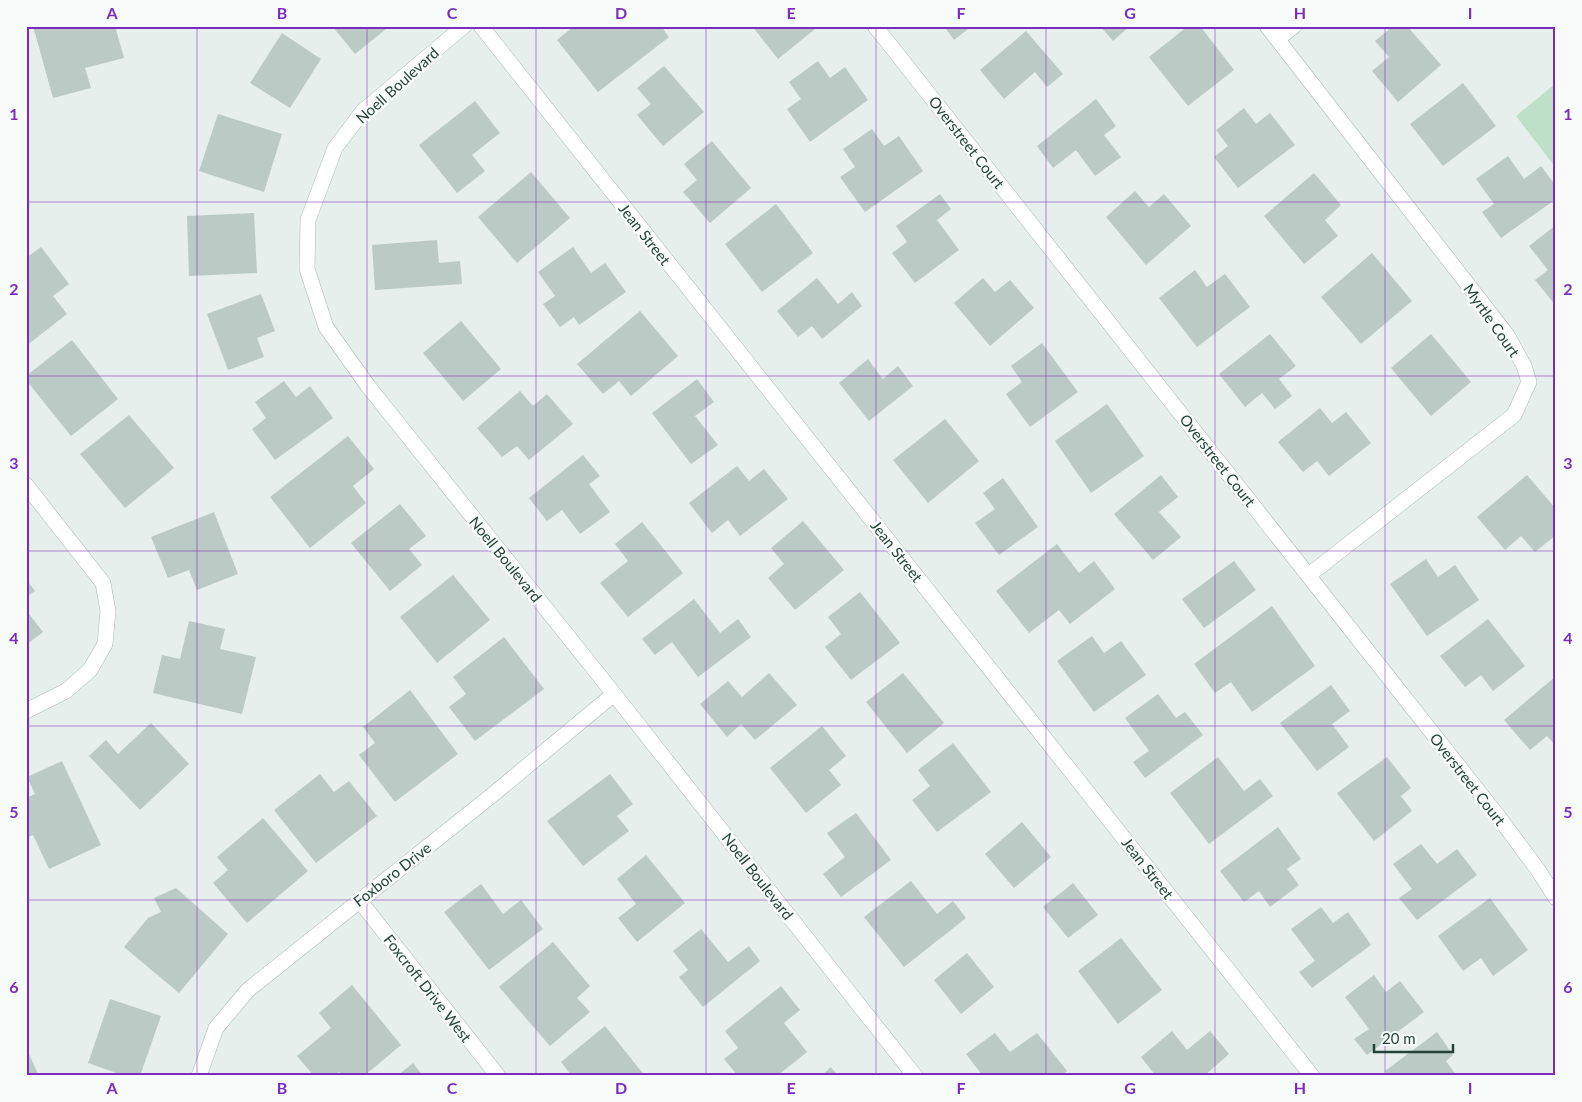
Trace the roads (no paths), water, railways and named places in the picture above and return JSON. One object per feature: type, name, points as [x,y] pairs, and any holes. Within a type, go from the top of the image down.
[{"type":"street","name":"Noell Boulevard","points":[[464,26],[363,111],[335,148],[308,220],[307,269],[326,327],[368,386],[915,1076]]},
{"type":"street","name":"Jean Street","points":[[481,26],[1312,1076]]},
{"type":"street","name":"Overstreet Court","points":[[875,26],[1501,820],[1556,898]]},
{"type":"street","name":"Myrtle Court","points":[[1267,26],[1507,335],[1524,366],[1529,382],[1514,415],[1309,575]]},
{"type":"street","points":[[1278,39],[1294,26]]},
{"type":"street","points":[[26,485],[103,583],[108,611],[105,644],[90,670],[66,691],[26,710]]},
{"type":"street","name":"Foxboro Drive","points":[[199,1076],[216,1028],[248,990],[491,796],[614,694]]},
{"type":"street","name":"Foxcroft Drive West","points":[[359,900],[498,1076]]}]
